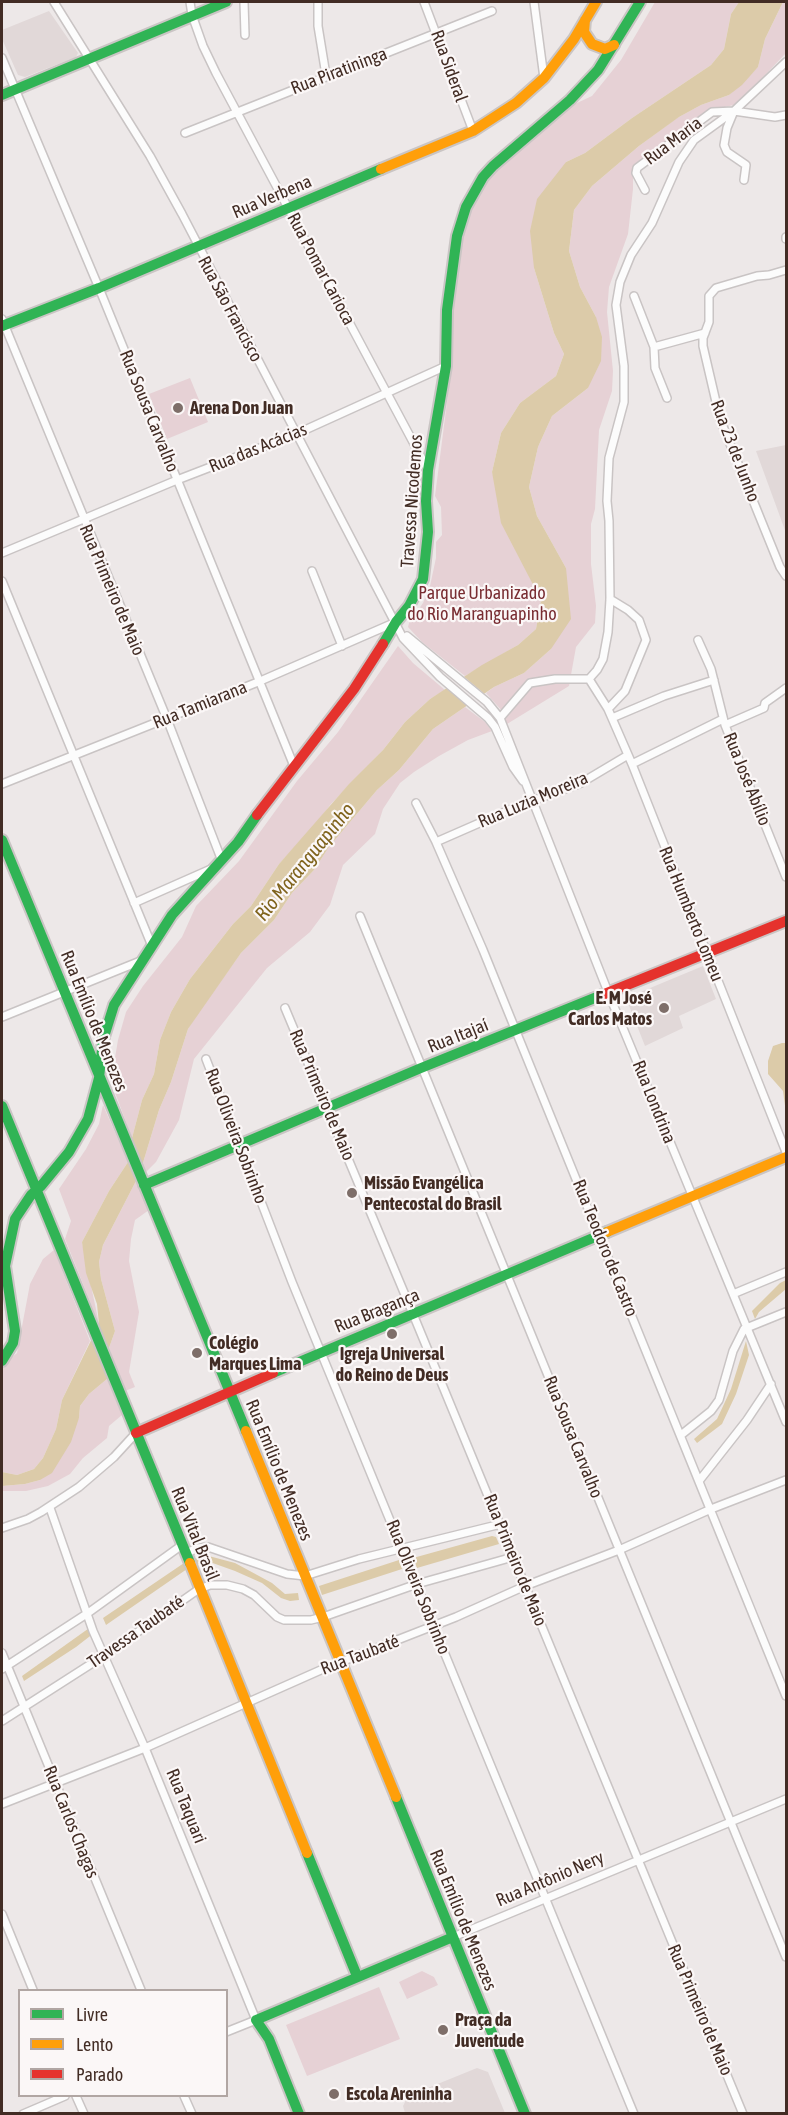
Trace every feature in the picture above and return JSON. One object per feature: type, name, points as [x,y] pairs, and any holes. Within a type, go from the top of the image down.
[{"type":"street","name":"Rua São Francisco","points":[[54,2],[150,156],[396,622]]},
{"type":"street","name":"Rua Pomar Carioca","points":[[190,2],[203,46],[236,112],[428,470]]},
{"type":"street","points":[[2,95],[226,2]]},
{"type":"street","points":[[244,2],[245,35]]},
{"type":"street","points":[[318,2],[318,26],[326,75]]},
{"type":"street","name":"Rua Sideral","points":[[424,2],[473,131]]},
{"type":"street","points":[[534,2],[544,78]]},
{"type":"street","name":"Rua Verbena","points":[[2,324],[99,288],[473,131],[516,103],[544,78],[574,39],[596,2]]},
{"type":"street","name":"Travessa Nicodemos","points":[[2,1361],[13,1343],[15,1331],[5,1266],[15,1219],[80,1137],[88,1119],[99,1078],[103,1040],[114,1005],[172,915],[222,861],[354,689],[396,622],[409,606],[423,579],[428,532],[426,501],[428,470],[446,366],[447,310],[457,236],[466,207],[483,177],[493,166],[589,82],[640,2]]},
{"type":"street","name":"Rua Piratininga","points":[[185,133],[326,75],[492,11]]},
{"type":"street","points":[[585,20],[584,32],[592,44],[605,49],[614,45]]},
{"type":"street","name":"Rua Sousa Carvalho","points":[[2,58],[99,288],[294,766]]},
{"type":"street","points":[[500,718],[530,683],[555,679],[588,679],[597,670],[608,632],[610,599],[607,501],[609,458],[624,402],[616,305],[620,282],[631,255],[652,223],[679,162],[694,140],[734,111],[786,62]]},
{"type":"street","name":"Rua Maria","points":[[734,111],[727,128],[724,145],[727,152],[746,165],[744,180]]},
{"type":"street","name":"Rua Maria","points":[[645,190],[636,173],[637,168],[712,112],[734,111],[775,117],[786,115]]},
{"type":"street","name":"Rua 23 de Junho","points":[[786,270],[716,288],[708,300],[709,322],[703,352],[720,419],[780,567],[786,576]]},
{"type":"street","points":[[634,296],[654,347],[655,368],[668,399]]},
{"type":"street","name":"Rua Primeiro de Maio","points":[[2,324],[167,719],[222,861]]},
{"type":"street","points":[[654,347],[705,333]]},
{"type":"street","name":"Rua das Acácias","points":[[2,553],[177,480],[296,434],[446,366]]},
{"type":"street","points":[[312,571],[342,646]]},
{"type":"street","points":[[2,581],[152,946]]},
{"type":"street","points":[[608,709],[625,691],[646,640],[639,620],[622,605],[610,599]]},
{"type":"street","points":[[396,622],[409,638],[488,702],[500,718],[519,764],[523,781]]},
{"type":"street","points":[[396,622],[403,638],[440,677],[480,711],[495,728],[513,767],[523,781]]},
{"type":"street","name":"Rua Tamiarana","points":[[2,784],[258,682],[396,622]]},
{"type":"street","name":"Rua José Abílio","points":[[698,640],[714,680],[724,722],[786,877]]},
{"type":"street","name":"Rua Humberto Lomeu","points":[[588,679],[608,709],[628,754],[786,1152]]},
{"type":"street","points":[[612,718],[653,700],[714,680]]},
{"type":"street","points":[[632,764],[724,722],[764,708],[765,703],[786,688]]},
{"type":"street","name":"Rua Luzia Moreira","points":[[436,842],[581,783],[628,754]]},
{"type":"street","name":"Rua Londrina","points":[[523,781],[786,1422]]},
{"type":"street","name":"Rua Teodoro de Castro","points":[[416,803],[436,842],[600,1236],[786,1696]]},
{"type":"street","name":"Rua Emílio de Menezes","points":[[2,840],[323,1617],[525,2114]]},
{"type":"street","points":[[134,903],[213,869]]},
{"type":"street","name":"Rua Sousa Carvalho","points":[[360,916],[786,1957]]},
{"type":"street","name":"Rua Itajaí","points":[[142,1181],[239,1146],[421,1068],[786,921]]},
{"type":"street","points":[[2,1017],[143,960]]},
{"type":"street","name":"Rua Primeiro de Maio","points":[[285,1008],[501,1524],[743,2114]]},
{"type":"street","name":"Rua Oliveira Sobrinho","points":[[206,1059],[321,1352],[634,2114]]},
{"type":"street","name":"Rua Vital Brasil","points":[[2,1106],[357,1976]]},
{"type":"street","name":"Rua Bragança","points":[[2,1528],[50,1508],[96,1474],[136,1433],[229,1391],[786,1157]]},
{"type":"street","points":[[733,1294],[786,1272]]},
{"type":"street","points":[[681,1435],[711,1411],[719,1400],[740,1335],[747,1327],[786,1312]]},
{"type":"street","points":[[699,1481],[747,1420],[771,1384]]},
{"type":"street","name":"Rua Taubaté","points":[[2,1804],[145,1748],[245,1703],[786,1480]]},
{"type":"street","name":"Rua Taquari","points":[[50,1508],[93,1631],[145,1748],[256,2020],[268,2039],[299,2114]]},
{"type":"street","points":[[4,1667],[184,1550],[208,1547],[287,1574],[305,1576],[402,1548],[501,1524]]},
{"type":"street","name":"Travessa Taubaté","points":[[2,1721],[105,1655],[199,1588],[210,1585],[227,1585],[243,1589],[277,1617],[284,1620],[323,1617],[417,1584],[513,1557]]},
{"type":"street","name":"Rua Carlos Chagas","points":[[2,1653],[4,1667],[24,1706],[141,1989]]},
{"type":"street","name":"Rua Antônio Nery","points":[[228,2031],[786,1799]]},
{"type":"street","points":[[2,1914],[33,1989]]},
{"type":"street","points":[[23,2114],[63,2097]]},
{"type":"street","points":[[76,2097],[84,2114]]},
{"type":"street","points":[[184,2097],[192,2114]]},
{"type":"shaded area","points":[[49,11],[78,53],[76,57],[25,77],[18,75],[2,39],[2,30]]},
{"type":"shaded area","points":[[786,445],[786,533],[756,451]]},
{"type":"shaded area","name":"E. M José Carlos Matos","points":[[703,966],[716,999],[679,1016],[683,1028],[645,1046],[626,998]]},
{"type":"shaded area","points":[[477,2068],[488,2072],[505,2113],[405,2113],[403,2106],[408,2096]]},
{"type":"green space","name":"Parque Urbanizado do Rio Maranguapinho","points":[[655,2],[739,2],[731,14],[724,49],[711,65],[585,153],[566,162],[534,268],[554,333],[564,354],[556,376],[520,403],[501,433],[492,472],[523,563],[541,600],[536,629],[518,645],[465,676],[422,642],[408,627],[423,603],[430,586],[436,558],[436,542],[442,535],[441,507],[435,496],[452,363],[452,306],[461,237],[481,189],[496,169],[564,109],[592,96],[621,60]]},
{"type":"green space","name":"Parque Urbanizado do Rio Maranguapinho","points":[[783,2],[786,2],[786,53],[734,105],[703,114],[633,169],[628,234],[609,287],[607,312],[613,371],[612,391],[599,430],[595,509],[591,524],[595,623],[576,647],[569,686],[507,724],[503,712],[486,693],[524,673],[551,649],[566,568],[537,516],[529,487],[538,447],[552,416],[588,388],[596,317],[580,287],[569,251],[574,210],[592,186],[639,146],[677,118],[701,105],[729,95],[758,67],[765,39]]},
{"type":"green space","name":"Arena Don Juan","points":[[190,378],[208,422],[167,439],[149,394]]},
{"type":"green space","points":[[398,646],[413,663],[445,690],[430,699],[405,722],[383,750],[330,805],[319,821],[279,864],[251,906],[233,924],[190,979],[171,1012],[160,1040],[154,1074],[142,1100],[132,1138],[111,1082],[118,1040],[126,1012],[143,986],[182,937],[196,906],[239,861],[297,781],[338,732]]},
{"type":"green space","points":[[465,707],[485,722],[492,731],[468,740],[439,756],[400,783],[383,809],[375,834],[343,865],[330,905],[310,932],[267,968],[194,1059],[179,1120],[156,1162],[146,1172],[142,1166],[159,1110],[171,1082],[188,1029],[197,1014],[241,953],[274,920],[292,893],[314,870],[329,847],[377,790],[399,770],[433,729]]},
{"type":"green space","points":[[103,1105],[128,1162],[109,1191],[82,1242],[99,1324],[65,1239],[71,1221],[59,1189],[86,1149],[99,1124]]},
{"type":"green space","points":[[137,1179],[149,1210],[135,1220],[131,1239],[129,1261],[139,1312],[129,1372],[135,1387],[125,1391],[109,1348],[115,1331],[101,1279],[99,1262],[103,1245]]},
{"type":"green space","points":[[54,1250],[90,1341],[62,1400],[56,1429],[43,1458],[34,1469],[17,1475],[2,1472],[2,1365],[17,1353],[30,1284],[43,1259]]},
{"type":"green space","points":[[107,1379],[122,1415],[109,1426],[107,1438],[83,1458],[70,1474],[48,1486],[26,1491],[2,1491],[2,1486],[40,1480],[79,1418],[80,1406],[89,1394]]},
{"type":"green space","points":[[422,1971],[434,1977],[438,1985],[407,1999],[399,1982]]},
{"type":"green space","points":[[379,1987],[400,2039],[307,2076],[286,2025]]},
{"type":"water","name":"Rio Maranguapinho","points":[[739,2],[783,2],[765,39],[758,67],[742,85],[729,95],[701,105],[679,117],[639,146],[592,186],[574,210],[569,251],[580,287],[596,317],[602,337],[601,361],[588,388],[552,416],[538,447],[529,487],[537,516],[566,568],[571,619],[551,649],[524,673],[494,687],[433,729],[329,847],[314,870],[292,893],[274,920],[241,953],[188,1029],[142,1166],[132,1138],[142,1100],[154,1074],[160,1040],[171,1012],[190,979],[233,924],[251,906],[279,864],[349,784],[383,750],[405,722],[430,699],[518,645],[536,629],[541,600],[501,523],[492,472],[501,433],[520,403],[556,376],[564,354],[554,333],[534,268],[530,231],[537,199],[566,162],[585,153],[711,65],[724,49],[731,14]]},
{"type":"water","points":[[786,1043],[786,1113],[783,1091],[768,1074],[768,1061],[773,1046]]},
{"type":"water","points":[[128,1162],[137,1179],[103,1245],[99,1262],[101,1279],[115,1331],[109,1348],[107,1379],[89,1394],[80,1406],[79,1418],[71,1442],[52,1473],[40,1480],[25,1484],[2,1486],[2,1472],[17,1475],[34,1469],[43,1458],[56,1429],[62,1400],[99,1324],[97,1304],[86,1273],[82,1242],[109,1191]]},
{"type":"water","points":[[786,1280],[786,1289],[759,1312],[755,1319],[752,1311],[780,1283]]},
{"type":"water","points":[[746,1341],[749,1355],[736,1394],[722,1424],[697,1443],[694,1439],[717,1419],[731,1389]]},
{"type":"water","points":[[492,1536],[496,1537],[499,1544],[417,1568],[413,1558]]},
{"type":"water","points":[[205,1555],[235,1563],[272,1583],[285,1594],[298,1593],[299,1600],[290,1601],[281,1598],[262,1583],[207,1561],[197,1565],[194,1559]]},
{"type":"water","points":[[399,1560],[402,1569],[322,1595],[319,1586]]},
{"type":"water","points":[[184,1563],[187,1569],[106,1625],[103,1618]]},
{"type":"water","points":[[92,1626],[94,1633],[24,1681],[22,1676]]},
{"type":"pier","points":[[462,675],[487,696],[469,707],[445,686]]},
{"type":"traffic: fast","points":[[2,95],[226,2]]},
{"type":"traffic: fast","points":[[383,644],[409,606],[423,579],[428,532],[426,501],[428,470],[446,366],[447,310],[457,236],[466,207],[483,177],[493,166],[570,100],[598,70],[640,2]]},
{"type":"traffic: fast","points":[[2,326],[99,288],[381,169]]},
{"type":"traffic: fast","points":[[2,1361],[13,1343],[15,1331],[5,1266],[15,1219],[31,1195],[69,1152],[88,1119],[99,1078],[103,1040],[114,1005],[172,915],[238,842],[257,815]]},
{"type":"traffic: fast","points":[[2,840],[246,1431]]},
{"type":"traffic: fast","points":[[144,1185],[421,1068],[602,995]]},
{"type":"traffic: fast","points":[[2,1106],[190,1563]]},
{"type":"traffic: fast","points":[[273,1373],[607,1232]]},
{"type":"traffic: fast","points":[[396,1797],[525,2114]]},
{"type":"traffic: fast","points":[[307,1853],[357,1976]]},
{"type":"traffic: fast","points":[[299,2114],[269,2039],[256,2020],[453,1937]]},
{"type":"traffic: slow","points":[[381,169],[473,131],[516,103],[544,78],[574,39],[596,2]]},
{"type":"traffic: slow","points":[[585,20],[584,32],[592,44],[605,49],[614,45]]},
{"type":"traffic: slow","points":[[607,1232],[786,1157]]},
{"type":"traffic: slow","points":[[246,1431],[396,1797]]},
{"type":"traffic: slow","points":[[190,1563],[307,1853]]},
{"type":"traffic: jam","points":[[257,815],[354,689],[383,644]]},
{"type":"traffic: jam","points":[[602,995],[786,921]]},
{"type":"traffic: jam","points":[[136,1433],[273,1373]]},
{"type":"place","name":"Arena Don Juan","points":[[178,408]]},
{"type":"place","name":"E. M José Carlos Matos","points":[[664,1008]]},
{"type":"place","name":"Missão Evangélica Pentecostal do Brasil","points":[[352,1193]]},
{"type":"place","name":"Igreja Universal do Reino de Deus","points":[[392,1334]]},
{"type":"place","name":"Colégio Marques Lima","points":[[197,1353]]},
{"type":"place","name":"Praça da Juventude","points":[[443,2030]]},
{"type":"place","name":"Escola Areninha","points":[[334,2094]]}]
